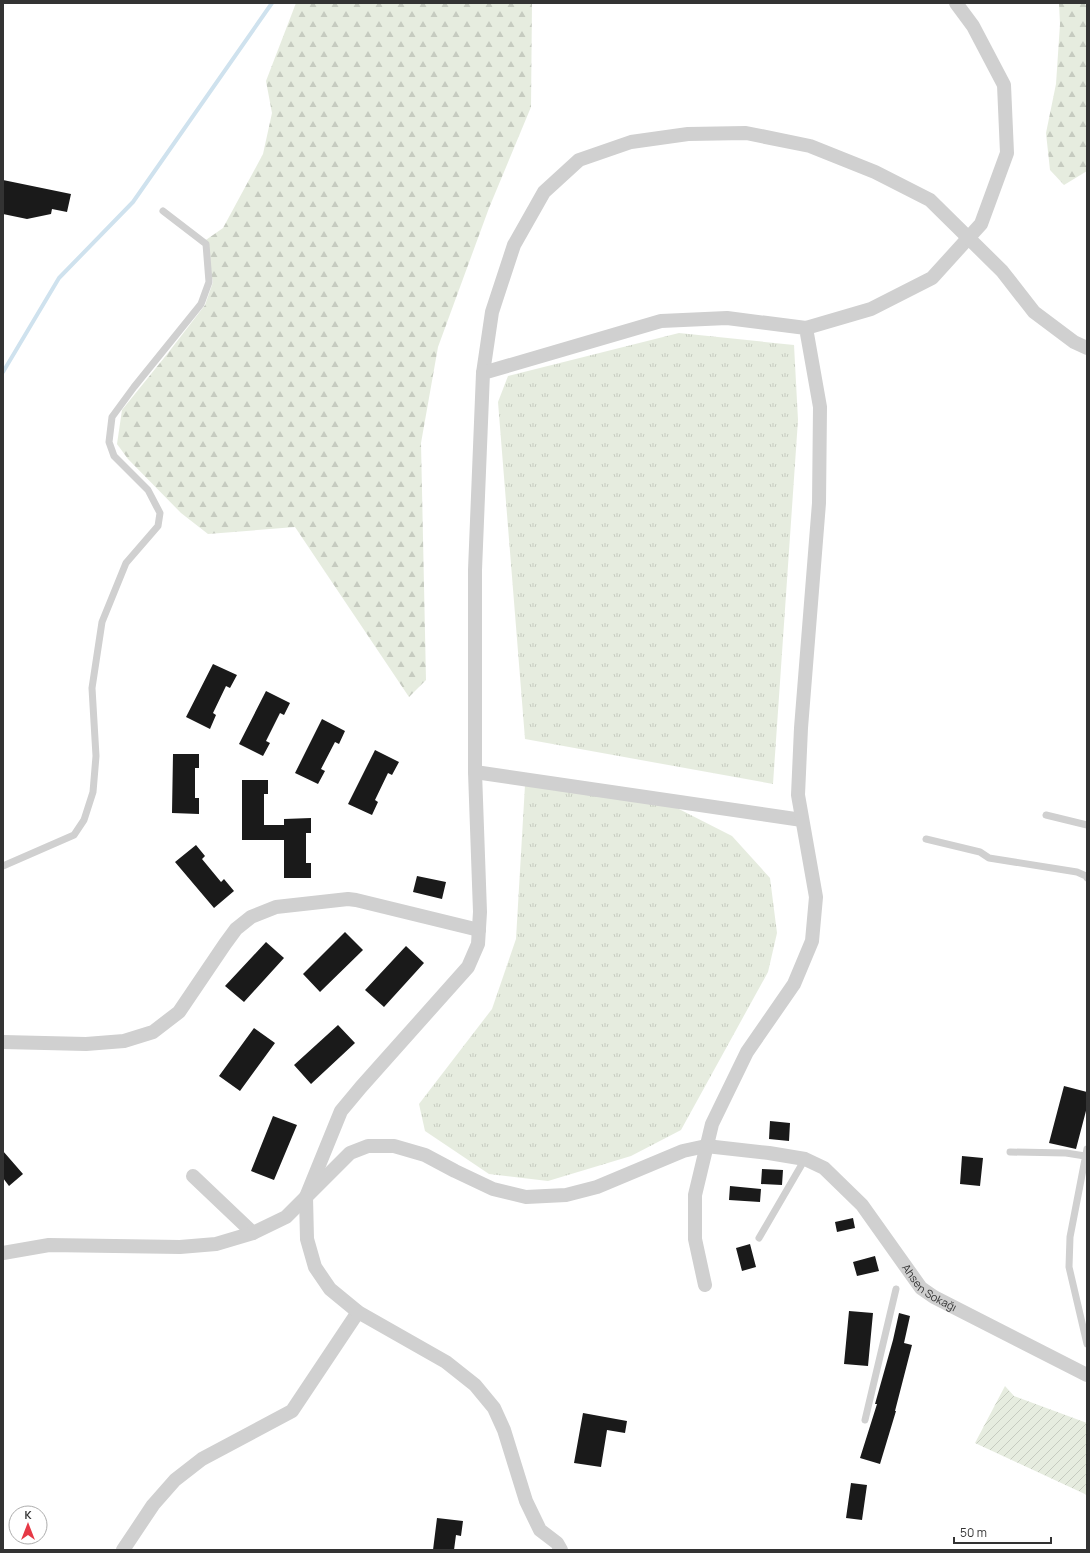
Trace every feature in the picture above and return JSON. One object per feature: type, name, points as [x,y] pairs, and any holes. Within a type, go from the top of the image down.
[{"type":"street","points":[[483,373],[661,321],[727,318],[806,328],[871,309],[932,278],[981,224],[1007,153],[1004,85],[973,26],[956,3]]},
{"type":"street","points":[[561,1550],[557,1543],[540,1530],[526,1501],[504,1430],[494,1408],[475,1385],[446,1362],[358,1312],[330,1289],[315,1267],[307,1239],[306,1197],[341,1111],[468,967],[478,944],[480,912],[475,772],[475,570],[483,373],[492,312],[514,245],[544,192],[579,160],[631,142],[688,134],[746,133],[810,146],[875,172],[930,200],[1002,271],[1034,312],[1074,342],[1087,348]]},
{"type":"street","points":[[704,1285],[695,1239],[695,1195],[712,1124],[747,1052],[794,984],[812,941],[816,897],[798,795],[801,728],[819,503],[820,407],[806,328]]},
{"type":"street","points":[[475,772],[802,820]]},
{"type":"street","points":[[3,1042],[86,1044],[124,1041],[153,1032],[179,1012],[214,958],[236,929],[251,917],[276,908],[348,899],[479,930]]},
{"type":"street","points":[[3,1253],[49,1245],[180,1247],[216,1244],[253,1233],[286,1217],[350,1153],[368,1146],[394,1146],[425,1154],[455,1172],[493,1189],[526,1197],[566,1195],[597,1187],[677,1154],[706,1146]]},
{"type":"street","name":"Ahsen Sokağı","points":[[706,1146],[769,1153],[805,1159],[824,1168],[862,1205],[921,1288],[934,1298],[1087,1375]]},
{"type":"street","points":[[193,1176],[253,1233]]},
{"type":"street","points":[[123,1550],[153,1505],[175,1480],[202,1459],[292,1411],[358,1312]]},
{"type":"lane","points":[[3,866],[74,835],[84,820],[93,792],[96,756],[92,688],[102,622],[126,563],[158,526],[160,513],[148,490],[114,456],[109,442],[112,417],[134,387],[202,304],[209,282],[206,244],[163,211]]},
{"type":"lane","points":[[1046,815],[1087,825]]},
{"type":"lane","points":[[926,839],[980,852],[989,858],[1077,872],[1087,876]]},
{"type":"lane","points":[[1010,1152],[1086,1152],[1070,1237],[1069,1267],[1087,1344]]},
{"type":"lane","points":[[759,1238],[805,1159]]},
{"type":"lane","points":[[865,1420],[896,1289]]},
{"type":"green space","points":[[296,3],[532,3],[531,107],[489,208],[438,347],[421,443],[426,680],[409,697],[295,527],[208,534],[181,513],[128,459],[117,444],[122,410],[205,305],[213,282],[203,242],[223,228],[263,154],[272,113],[266,81]]},
{"type":"green space","points":[[1059,3],[1087,3],[1087,171],[1064,185],[1050,170],[1046,133],[1056,84],[1060,24]]},
{"type":"green space","points":[[679,333],[794,345],[798,420],[773,784],[525,739],[498,402],[508,376]]},
{"type":"green space","points":[[525,785],[671,805],[732,836],[770,878],[777,933],[768,972],[681,1130],[631,1156],[548,1181],[489,1174],[425,1131],[419,1104],[492,1009],[516,939]]},
{"type":"green space","points":[[1005,1386],[1014,1396],[1087,1423],[1087,1495],[975,1443]]},
{"type":"building","points":[[3,180],[71,194],[67,212],[52,209],[51,214],[27,219],[3,214]]},
{"type":"building","points":[[213,664],[237,675],[230,688],[226,686],[213,713],[216,715],[210,729],[186,717]]},
{"type":"building","points":[[266,691],[290,703],[284,715],[280,713],[266,741],[270,743],[263,756],[239,744]]},
{"type":"building","points":[[322,719],[345,731],[339,744],[335,742],[321,769],[325,771],[318,784],[295,773]]},
{"type":"building","points":[[375,750],[399,762],[392,775],[388,773],[375,800],[378,802],[372,815],[348,804]]},
{"type":"building","points":[[173,754],[199,754],[199,768],[195,768],[195,798],[199,798],[199,814],[172,813]]},
{"type":"building","points":[[242,780],[268,780],[268,794],[264,794],[264,825],[284,825],[284,819],[311,818],[311,833],[306,833],[306,863],[311,863],[311,878],[284,878],[284,840],[242,840]]},
{"type":"building","points":[[196,845],[205,856],[202,859],[221,882],[224,879],[234,891],[214,908],[175,862]]},
{"type":"building","points":[[417,876],[446,882],[442,899],[413,892]]},
{"type":"building","points":[[345,932],[363,950],[320,992],[303,974]]},
{"type":"building","points":[[266,942],[284,958],[244,1002],[225,986]]},
{"type":"building","points":[[406,946],[424,963],[384,1007],[365,990]]},
{"type":"building","points":[[338,1025],[355,1043],[311,1084],[294,1065]]},
{"type":"building","points":[[254,1028],[275,1043],[240,1091],[219,1076]]},
{"type":"building","points":[[1064,1086],[1087,1092],[1087,1107],[1076,1149],[1049,1143]]},
{"type":"building","points":[[273,1116],[297,1125],[274,1180],[251,1171]]},
{"type":"building","points":[[770,1121],[790,1123],[789,1141],[769,1139]]},
{"type":"building","points":[[3,1151],[23,1174],[9,1186],[3,1178]]},
{"type":"building","points":[[962,1156],[983,1158],[980,1186],[960,1184]]},
{"type":"building","points":[[762,1169],[783,1170],[782,1185],[761,1184]]},
{"type":"building","points":[[730,1186],[761,1189],[760,1202],[729,1200]]},
{"type":"building","points":[[853,1218],[855,1228],[837,1232],[835,1222]]},
{"type":"building","points":[[750,1244],[756,1267],[742,1271],[736,1248]]},
{"type":"building","points":[[875,1256],[879,1271],[857,1276],[853,1262]]},
{"type":"building","points":[[849,1311],[873,1313],[868,1366],[844,1364]]},
{"type":"building","points":[[899,1313],[910,1316],[904,1343],[912,1345],[896,1411],[880,1464],[860,1458],[877,1404],[875,1404]]},
{"type":"building","points":[[583,1413],[627,1421],[625,1433],[607,1430],[601,1467],[574,1463]]},
{"type":"building","points":[[851,1483],[867,1485],[862,1520],[846,1518]]},
{"type":"building","points":[[437,1518],[463,1521],[461,1536],[456,1535],[454,1550],[433,1550]]},
{"type":"waterway","points":[[3,372],[59,278],[133,202],[272,3]]}]
